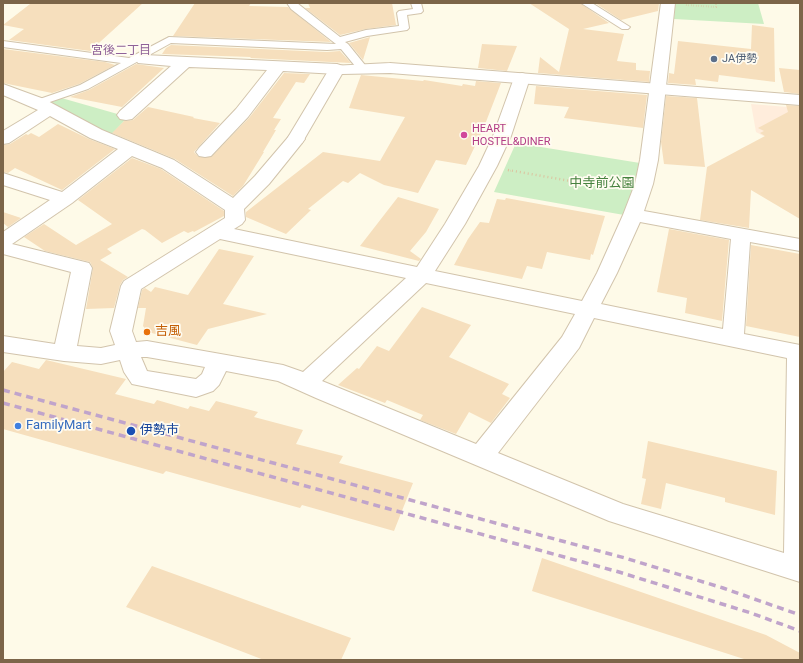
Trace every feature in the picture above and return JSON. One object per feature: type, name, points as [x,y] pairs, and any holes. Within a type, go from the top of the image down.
[{"type":"street","points":[[481,456],[571,342],[607,273],[633,215],[644,184],[649,160],[656,89],[668,4]]},
{"type":"street","points":[[144,60],[364,70],[390,68],[800,100]]},
{"type":"street","points":[[126,115],[184,62]]},
{"type":"street","points":[[205,152],[242,113],[278,67]]},
{"type":"street","points":[[219,362],[212,379],[205,385],[196,388],[140,378],[135,372],[121,331],[131,286],[235,220],[234,208],[262,180],[296,139],[337,69]]},
{"type":"street","points":[[306,383],[422,275],[488,166],[502,136],[522,78]]},
{"type":"street","points":[[3,89],[43,106],[96,134],[168,164],[234,208]]},
{"type":"street","points":[[3,139],[43,106]]},
{"type":"street","points":[[3,241],[65,199],[131,148]]},
{"type":"street","points":[[3,179],[65,199]]},
{"type":"street","points":[[633,215],[800,245]]},
{"type":"street","points":[[3,344],[64,353],[101,356],[128,350],[147,349],[283,374],[618,513],[798,570],[799,353],[733,338],[588,310],[218,232]]},
{"type":"street","points":[[733,338],[741,234]]},
{"type":"street","points":[[3,248],[82,268],[64,353]]},
{"type":"lane","points":[[292,3],[294,7],[342,43],[364,70]]},
{"type":"lane","points":[[43,106],[84,87],[169,40],[328,47],[366,33],[404,28],[402,13],[418,11],[416,3]]},
{"type":"lane","points":[[586,3],[625,27]]},
{"type":"lane","points":[[3,44],[128,62],[144,60]]},
{"type":"path","points":[[668,4],[716,7],[716,3]]},
{"type":"path","points":[[488,166],[576,182]]},
{"type":"shaded area","points":[[751,104],[800,108],[800,156],[756,132]]},
{"type":"green space","points":[[675,3],[758,3],[764,24],[674,19]]},
{"type":"green space","points":[[58,97],[128,117],[108,138],[41,103]]},
{"type":"green space","name":"中寺前公園","points":[[516,143],[640,163],[634,190],[624,215],[494,192]]},
{"type":"building","points":[[143,3],[90,51],[9,40],[24,29],[3,25],[30,4]]},
{"type":"building","points":[[195,3],[251,3],[249,6],[288,7],[331,42],[173,36]]},
{"type":"building","points":[[308,3],[392,3],[396,25],[366,29],[340,35],[305,8],[310,8]]},
{"type":"building","points":[[529,3],[580,3],[609,23],[583,29],[624,34],[617,61],[636,63],[636,70],[650,71],[649,82],[538,73],[540,57],[559,72],[569,29]]},
{"type":"building","points":[[595,3],[659,3],[658,11],[621,20]]},
{"type":"building","points":[[752,25],[774,28],[775,82],[719,75],[718,82],[695,79],[696,85],[668,83],[669,73],[674,74],[678,41],[751,49]]},
{"type":"building","points":[[370,37],[363,60],[349,43]]},
{"type":"building","points":[[482,44],[517,46],[507,71],[478,68]]},
{"type":"building","points":[[171,45],[327,52],[340,51],[351,63],[250,58],[251,57],[162,54],[166,48]]},
{"type":"building","points":[[3,49],[105,62],[115,65],[79,84],[52,93],[3,83]]},
{"type":"building","points":[[136,64],[164,68],[122,107],[70,97],[89,90]]},
{"type":"building","points":[[779,68],[800,70],[800,94],[784,92]]},
{"type":"building","points":[[284,73],[310,74],[304,83],[296,82],[273,118],[281,119],[274,130],[276,130],[243,186],[233,196],[175,159],[112,133],[124,121],[133,120],[148,107],[220,123],[194,152],[199,157],[211,157],[249,118]]},
{"type":"building","points":[[361,75],[424,80],[462,86],[463,84],[475,86],[476,81],[501,83],[484,127],[466,165],[436,160],[418,193],[384,185],[360,173],[348,183],[343,181],[308,209],[311,210],[286,234],[246,217],[246,212],[323,152],[380,161],[405,117],[349,108]]},
{"type":"building","points":[[536,86],[647,95],[643,128],[564,118],[569,107],[534,104]]},
{"type":"building","points":[[666,96],[697,98],[705,167],[664,164],[661,142]]},
{"type":"building","points":[[786,105],[800,106],[800,219],[751,190],[749,228],[700,220],[707,167],[765,136],[760,133],[764,131],[758,128],[788,112]]},
{"type":"building","points":[[58,124],[89,139],[115,149],[62,190],[15,168],[8,173],[3,172],[3,145],[10,144],[26,134],[28,135],[31,133],[39,137]]},
{"type":"building","points":[[132,158],[161,169],[224,211],[224,216],[194,232],[188,233],[184,231],[162,243],[142,229],[107,249],[112,253],[100,260],[128,277],[123,280],[120,285],[114,308],[86,309],[93,268],[90,262],[45,251],[24,237],[44,224],[76,245],[112,224],[78,200]]},
{"type":"building","points":[[398,197],[439,209],[426,232],[410,251],[421,259],[419,261],[360,246]]},
{"type":"building","points":[[506,198],[605,216],[593,255],[591,254],[590,260],[547,252],[542,269],[527,266],[522,279],[454,265],[468,239],[480,222],[489,223],[497,199],[505,200]]},
{"type":"building","points":[[3,212],[21,218],[8,227],[3,223]]},
{"type":"building","points":[[669,229],[729,240],[722,321],[685,313],[687,298],[657,292]]},
{"type":"building","points":[[751,245],[800,254],[800,337],[746,326]]},
{"type":"building","points":[[219,249],[254,256],[223,304],[267,314],[208,329],[197,345],[148,332],[143,326],[146,308],[138,308],[142,290],[145,288],[151,292],[155,287],[188,295]]},
{"type":"building","points":[[422,307],[471,325],[449,357],[509,384],[502,394],[510,398],[491,423],[469,412],[456,434],[420,420],[423,415],[387,400],[385,403],[338,385],[357,368],[359,369],[377,346],[389,351]]},
{"type":"building","points":[[46,360],[126,379],[115,394],[154,404],[157,400],[188,409],[190,406],[209,411],[216,401],[258,412],[254,417],[303,430],[296,444],[343,456],[339,463],[413,483],[394,531],[302,505],[300,508],[166,471],[163,474],[3,429],[3,372],[12,362],[39,369]]},
{"type":"building","points":[[648,441],[777,471],[775,515],[725,502],[725,498],[666,483],[661,509],[641,504],[646,479],[642,478]]},
{"type":"building","points":[[542,558],[766,635],[800,653],[800,660],[747,660],[532,591]]},
{"type":"building","points":[[152,566],[351,638],[341,660],[264,660],[126,607]]},
{"type":"railway","points":[[3,390],[625,558],[723,588],[800,615]]},
{"type":"railway","points":[[3,403],[619,572],[751,613],[800,631]]},
{"type":"place","name":"JA伊勢","points":[[714,59]]},
{"type":"place","name":"HEART HOSTEL&DINER","points":[[464,135]]},
{"type":"place","name":"吉風","points":[[147,332]]},
{"type":"place","name":"FamilyMart","points":[[18,426]]},
{"type":"place","name":"伊勢市","points":[[131,431]]},
{"type":"district","name":"宮後二丁目","points":[[121,51]]}]
